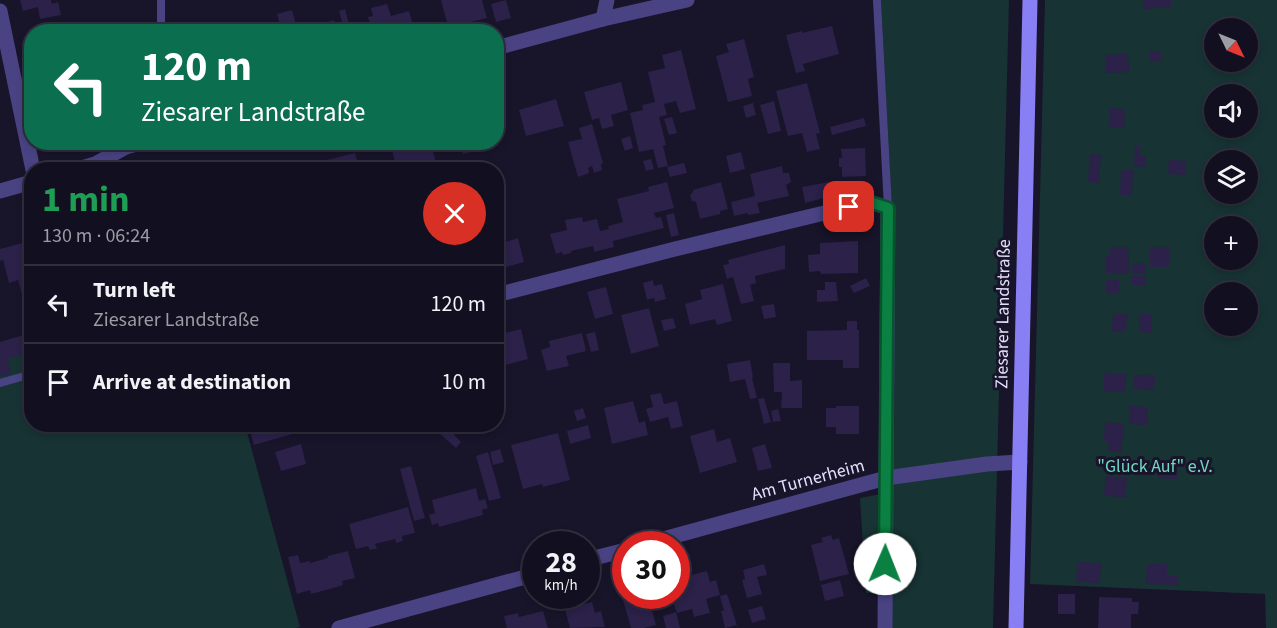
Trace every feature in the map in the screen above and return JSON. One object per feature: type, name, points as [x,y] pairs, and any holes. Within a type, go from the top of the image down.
[{"type":"main road","name":"Ziesarer Landstraße","points":[[1016,628],[1030,0]]},
{"type":"street","points":[[603,19],[608,0]]},
{"type":"street","points":[[504,46],[603,19],[687,0]]},
{"type":"street","points":[[0,11],[24,127]]},
{"type":"street","points":[[99,162],[121,150]]},
{"type":"street","points":[[0,191],[24,184]]},
{"type":"street","points":[[504,294],[675,249],[870,202],[888,208],[885,628]]},
{"type":"street","name":"Am Turnerheim","points":[[690,532],[886,478],[987,464],[1020,462]]},
{"type":"street","points":[[339,628],[522,578]]},
{"type":"lane","points":[[161,0],[161,24]]},
{"type":"lane","points":[[877,0],[888,208]]},
{"type":"lane","points":[[0,383],[24,376]]},
{"type":"green space","points":[[881,0],[1009,0],[993,628],[889,628],[890,593],[866,593],[860,498],[891,492],[892,213]]},
{"type":"green space","name":"\"Glück Auf\" e.V.","points":[[1045,0],[1277,0],[1277,628],[1266,628],[1265,594],[1030,584]]},
{"type":"green space","points":[[24,335],[24,432],[247,432],[300,627],[0,628],[0,342]]},
{"type":"building","points":[[20,0],[51,0],[52,4],[58,2],[61,15],[40,19],[38,7],[23,11]]},
{"type":"building","points":[[441,0],[482,0],[487,18],[471,22],[471,24],[447,24]]},
{"type":"building","points":[[506,0],[511,18],[496,22],[491,4]]},
{"type":"building","points":[[1143,0],[1171,0],[1171,7],[1143,9]]},
{"type":"building","points":[[387,4],[391,16],[409,11],[413,24],[370,24],[368,17],[373,16],[371,8]]},
{"type":"building","points":[[345,9],[349,24],[343,24],[339,11]]},
{"type":"building","points":[[292,10],[296,24],[280,24],[277,14]]},
{"type":"building","points":[[334,20],[335,24],[322,24]]},
{"type":"building","points":[[832,26],[839,54],[803,64],[805,71],[796,73],[786,35]]},
{"type":"building","points":[[744,39],[754,77],[748,79],[752,96],[728,102],[716,56],[729,52],[726,44]]},
{"type":"building","points":[[681,50],[696,109],[680,113],[676,101],[664,104],[667,115],[659,117],[666,145],[663,146],[668,166],[658,168],[653,149],[639,152],[630,113],[643,110],[642,105],[655,102],[648,72],[665,68],[662,55]]},
{"type":"building","points":[[1150,51],[1161,51],[1161,62],[1150,62]]},
{"type":"building","points":[[1128,54],[1129,72],[1105,73],[1105,55]]},
{"type":"building","points":[[621,82],[628,110],[611,115],[614,126],[602,129],[599,118],[592,120],[584,92]]},
{"type":"building","points":[[807,83],[820,133],[816,134],[820,149],[807,152],[802,133],[788,136],[776,91]]},
{"type":"building","points":[[556,99],[564,126],[526,136],[519,110]]},
{"type":"building","points":[[774,101],[781,131],[768,134],[760,105]]},
{"type":"building","points":[[753,103],[756,115],[746,118],[743,106]]},
{"type":"building","points":[[1110,108],[1125,109],[1124,128],[1109,127]]},
{"type":"building","points":[[672,117],[677,133],[669,135],[664,119]]},
{"type":"building","points":[[864,118],[866,126],[832,135],[830,127]]},
{"type":"building","points":[[592,124],[603,163],[601,164],[602,170],[594,173],[592,166],[588,168],[589,173],[578,177],[568,142],[582,139],[579,128]]},
{"type":"building","points":[[630,136],[633,148],[625,151],[621,139]]},
{"type":"building","points":[[1135,146],[1140,146],[1140,155],[1146,156],[1145,167],[1134,166]]},
{"type":"building","points":[[865,148],[866,176],[842,177],[842,167],[839,167],[839,158],[842,158],[841,149]]},
{"type":"building","points":[[392,150],[432,150],[436,162],[395,162]]},
{"type":"building","points":[[462,150],[479,150],[463,154]]},
{"type":"building","points":[[741,152],[745,169],[730,173],[726,156]]},
{"type":"building","points":[[355,153],[358,162],[323,162]]},
{"type":"building","points":[[1090,154],[1101,155],[1099,183],[1088,182]]},
{"type":"building","points":[[651,159],[654,169],[646,171],[643,161]]},
{"type":"building","points":[[1169,160],[1186,161],[1186,175],[1168,174]]},
{"type":"building","points":[[684,163],[687,173],[670,177],[667,167]]},
{"type":"building","points":[[782,166],[783,173],[789,173],[791,182],[786,185],[789,196],[757,203],[760,213],[734,216],[731,202],[755,196],[750,174]]},
{"type":"building","points":[[1121,170],[1133,170],[1132,195],[1120,195]]},
{"type":"building","points":[[667,182],[674,208],[654,213],[656,218],[661,217],[664,228],[613,241],[614,247],[594,252],[593,246],[563,255],[562,252],[556,254],[550,234],[567,230],[565,220],[582,217],[583,222],[597,219],[600,231],[609,229],[608,226],[623,222],[617,199],[649,191],[648,187]]},
{"type":"building","points":[[721,182],[728,209],[720,211],[720,214],[700,219],[696,202],[692,201],[690,195],[693,190]]},
{"type":"building","points":[[829,182],[832,196],[805,203],[802,187]]},
{"type":"building","points":[[674,213],[679,235],[671,237],[666,215]]},
{"type":"building","points":[[518,238],[524,262],[504,268],[504,242]]},
{"type":"building","points":[[858,241],[858,273],[809,272],[808,255],[820,254],[820,243]]},
{"type":"building","points":[[24,243],[24,294],[22,294],[18,280],[9,283],[3,260],[0,261],[0,249]]},
{"type":"building","points":[[785,245],[785,269],[755,276],[756,283],[750,285],[754,301],[741,304],[733,277],[727,279],[723,265],[729,264],[728,260]]},
{"type":"building","points":[[1110,247],[1128,247],[1129,273],[1105,273],[1105,255],[1110,255]]},
{"type":"building","points":[[1150,247],[1169,247],[1169,267],[1150,267]]},
{"type":"building","points":[[1132,263],[1146,263],[1146,274],[1133,274]]},
{"type":"building","points":[[1132,276],[1146,276],[1146,285],[1132,285]]},
{"type":"building","points":[[866,278],[870,286],[854,293],[850,286]]},
{"type":"building","points":[[653,280],[654,286],[662,284],[666,299],[655,302],[654,298],[647,300],[643,283]]},
{"type":"building","points":[[1106,280],[1119,280],[1119,293],[1106,293]]},
{"type":"building","points":[[825,282],[836,282],[838,301],[817,302],[817,290],[825,290]]},
{"type":"building","points":[[723,284],[732,321],[717,325],[715,319],[690,325],[685,304],[702,299],[700,290]]},
{"type":"building","points":[[606,287],[613,314],[595,319],[587,292]]},
{"type":"building","points":[[774,304],[776,317],[764,319],[761,306]]},
{"type":"building","points":[[649,308],[659,346],[631,354],[621,315]]},
{"type":"building","points":[[1113,313],[1127,313],[1126,332],[1112,332]]},
{"type":"building","points":[[1139,314],[1152,314],[1152,333],[1139,332]]},
{"type":"building","points":[[673,318],[676,328],[664,331],[661,320]]},
{"type":"building","points":[[847,321],[857,321],[859,368],[843,368],[843,360],[807,360],[807,331],[847,330]]},
{"type":"building","points":[[521,329],[528,359],[505,365],[504,333]]},
{"type":"building","points":[[595,332],[599,350],[591,352],[586,334]]},
{"type":"building","points":[[582,333],[586,351],[566,356],[569,366],[547,371],[541,350],[550,347],[549,341]]},
{"type":"building","points":[[24,335],[24,354],[7,359],[11,373],[0,376],[0,342]]},
{"type":"building","points":[[750,360],[757,398],[750,399],[745,379],[730,382],[727,364]]},
{"type":"building","points":[[773,363],[790,363],[790,381],[802,380],[802,408],[781,408],[782,392],[774,392]]},
{"type":"building","points":[[1104,373],[1126,374],[1125,392],[1104,391]]},
{"type":"building","points":[[1133,375],[1155,376],[1154,390],[1133,389]]},
{"type":"building","points":[[661,393],[664,404],[677,401],[683,426],[671,429],[668,417],[650,422],[646,409],[653,407],[650,395]]},
{"type":"building","points":[[764,398],[771,422],[764,424],[758,399]]},
{"type":"building","points":[[633,401],[639,423],[645,421],[648,435],[612,444],[604,408]]},
{"type":"building","points":[[836,406],[859,406],[859,434],[836,434],[836,427],[826,427],[826,408],[836,408]]},
{"type":"building","points":[[1130,406],[1148,407],[1147,425],[1129,424]]},
{"type":"building","points":[[583,408],[586,418],[577,421],[574,411]]},
{"type":"building","points":[[778,409],[781,421],[773,422],[771,411]]},
{"type":"building","points":[[1105,422],[1124,424],[1121,452],[1108,451],[1109,441],[1104,441]]},
{"type":"building","points":[[588,425],[591,438],[570,444],[567,431]]},
{"type":"building","points":[[714,429],[717,442],[730,438],[737,462],[700,473],[690,436]]},
{"type":"building","points":[[250,432],[300,432],[254,445]]},
{"type":"building","points":[[438,432],[455,432],[454,435],[461,442],[456,448]]},
{"type":"building","points":[[558,433],[570,480],[523,489],[511,445]]},
{"type":"building","points":[[301,444],[306,464],[281,471],[275,452]]},
{"type":"building","points":[[765,444],[772,468],[758,471],[752,448]]},
{"type":"building","points":[[500,449],[504,462],[493,465],[490,452]]},
{"type":"building","points":[[488,452],[501,498],[489,501],[476,456]]},
{"type":"building","points":[[1159,462],[1178,463],[1177,479],[1158,478]]},
{"type":"building","points":[[411,466],[425,518],[414,521],[400,469]]},
{"type":"building","points":[[1106,476],[1127,478],[1125,497],[1104,496]]},
{"type":"building","points":[[476,488],[479,501],[485,499],[488,508],[482,510],[483,515],[439,527],[438,523],[432,525],[429,515],[435,513],[432,500]]},
{"type":"building","points":[[408,507],[415,533],[402,536],[403,541],[396,543],[395,539],[375,544],[377,549],[370,550],[368,546],[356,549],[349,524]]},
{"type":"building","points":[[831,535],[833,540],[839,538],[849,574],[820,581],[811,545],[823,542],[821,538]]},
{"type":"building","points":[[348,551],[355,578],[342,581],[343,585],[337,587],[311,594],[310,590],[297,594],[288,557],[298,555],[300,563],[310,561],[310,563]]},
{"type":"building","points":[[1077,562],[1101,563],[1100,583],[1076,582]]},
{"type":"building","points":[[764,564],[767,575],[757,577],[762,594],[747,598],[742,580],[745,579],[743,570]]},
{"type":"building","points":[[1147,564],[1167,564],[1167,576],[1178,576],[1178,585],[1146,584]]},
{"type":"building","points":[[707,571],[710,582],[716,580],[720,595],[706,599],[710,613],[694,617],[692,609],[677,613],[676,609],[690,609],[690,575]]},
{"type":"building","points":[[840,580],[844,596],[825,601],[821,585]]},
{"type":"building","points":[[727,594],[737,625],[725,628],[720,596]]},
{"type":"building","points":[[1058,594],[1075,594],[1075,614],[1058,614]]},
{"type":"building","points":[[1099,597],[1132,598],[1132,602],[1139,602],[1138,614],[1131,614],[1131,628],[1098,628]]},
{"type":"building","points":[[762,606],[766,619],[752,623],[748,610]]},
{"type":"building","points":[[565,609],[594,609],[595,613],[601,611],[605,627],[570,628]]},
{"type":"building","points":[[626,609],[659,609],[652,611],[656,625],[631,628]]},
{"type":"building","points":[[543,611],[548,628],[507,628],[504,616],[518,613],[519,617]]},
{"type":"building","points":[[676,612],[680,628],[666,628],[663,616]]},
{"type":"route","points":[[849,207],[870,202],[888,208],[885,564]]}]
